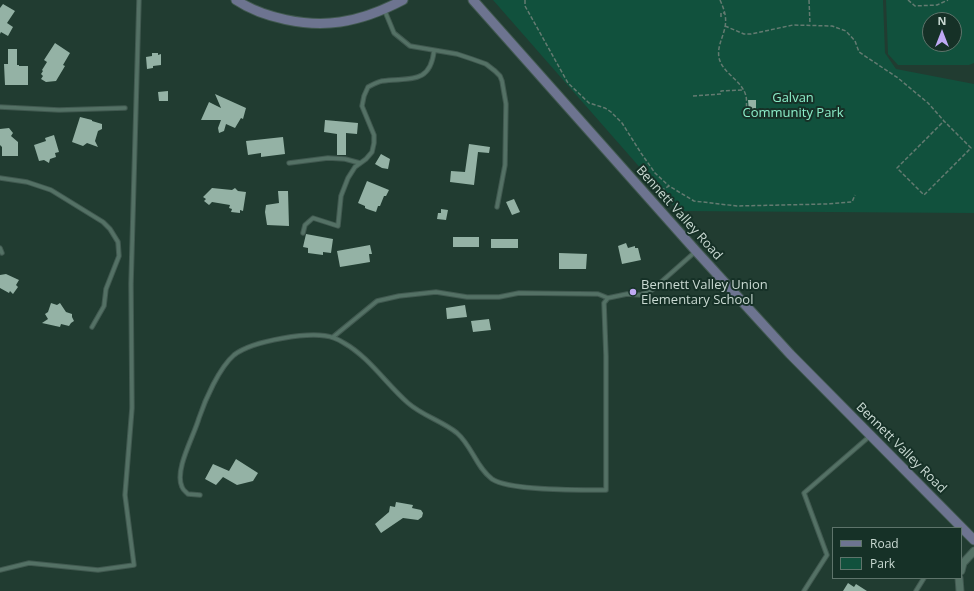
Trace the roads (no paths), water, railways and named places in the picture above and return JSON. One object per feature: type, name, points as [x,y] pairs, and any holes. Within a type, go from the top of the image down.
[{"type":"street","points":[[236,0],[244,5],[279,19],[309,23],[339,22],[384,10],[403,0]]},
{"type":"street","name":"Bennett Valley Road","points":[[473,0],[649,199],[790,354],[959,527]]},
{"type":"street","name":"Bennett Valley Road","points":[[962,530],[974,540]]},
{"type":"street","points":[[962,567],[963,563],[974,551]]},
{"type":"street","points":[[959,579],[960,591]]},
{"type":"lane","points":[[0,570],[29,563],[98,570],[134,565],[125,495],[132,408],[131,284],[139,0]]},
{"type":"lane","points":[[384,10],[394,33],[410,46],[457,54],[486,64],[495,71],[502,81],[506,104],[505,166],[497,207]]},
{"type":"lane","points":[[303,233],[305,225],[313,218],[338,226],[341,196],[355,166],[366,159],[372,152],[374,135],[362,106],[368,87],[381,81],[408,80],[419,77],[428,70],[433,59],[434,51]]},
{"type":"lane","points":[[0,107],[59,110],[125,108]]},
{"type":"lane","points":[[289,163],[328,158],[345,159],[360,163]]},
{"type":"lane","points":[[0,178],[27,182],[51,190],[102,222],[110,229],[118,242],[119,256],[106,289],[104,306],[92,327]]},
{"type":"lane","points":[[333,338],[377,301],[399,296],[436,292],[467,297],[499,297],[519,293],[598,294],[608,298],[627,294],[640,295],[652,290],[696,251]]},
{"type":"lane","points":[[200,495],[188,494],[182,488],[180,480],[181,466],[209,392],[221,371],[234,356],[248,347],[282,339],[313,335],[333,338],[346,344],[366,361],[408,403],[421,413],[457,433],[467,445],[483,470],[492,479],[503,484],[606,490],[606,363],[604,303],[608,298]]},
{"type":"lane","points":[[804,591],[827,555],[804,493],[870,436]]},
{"type":"lane","points":[[916,591],[923,579]]},
{"type":"place","name":"Bennett Valley Union Elementary School","points":[[633,292]]},
{"type":"park label","name":"Galvan Community Park","points":[[793,106]]}]
